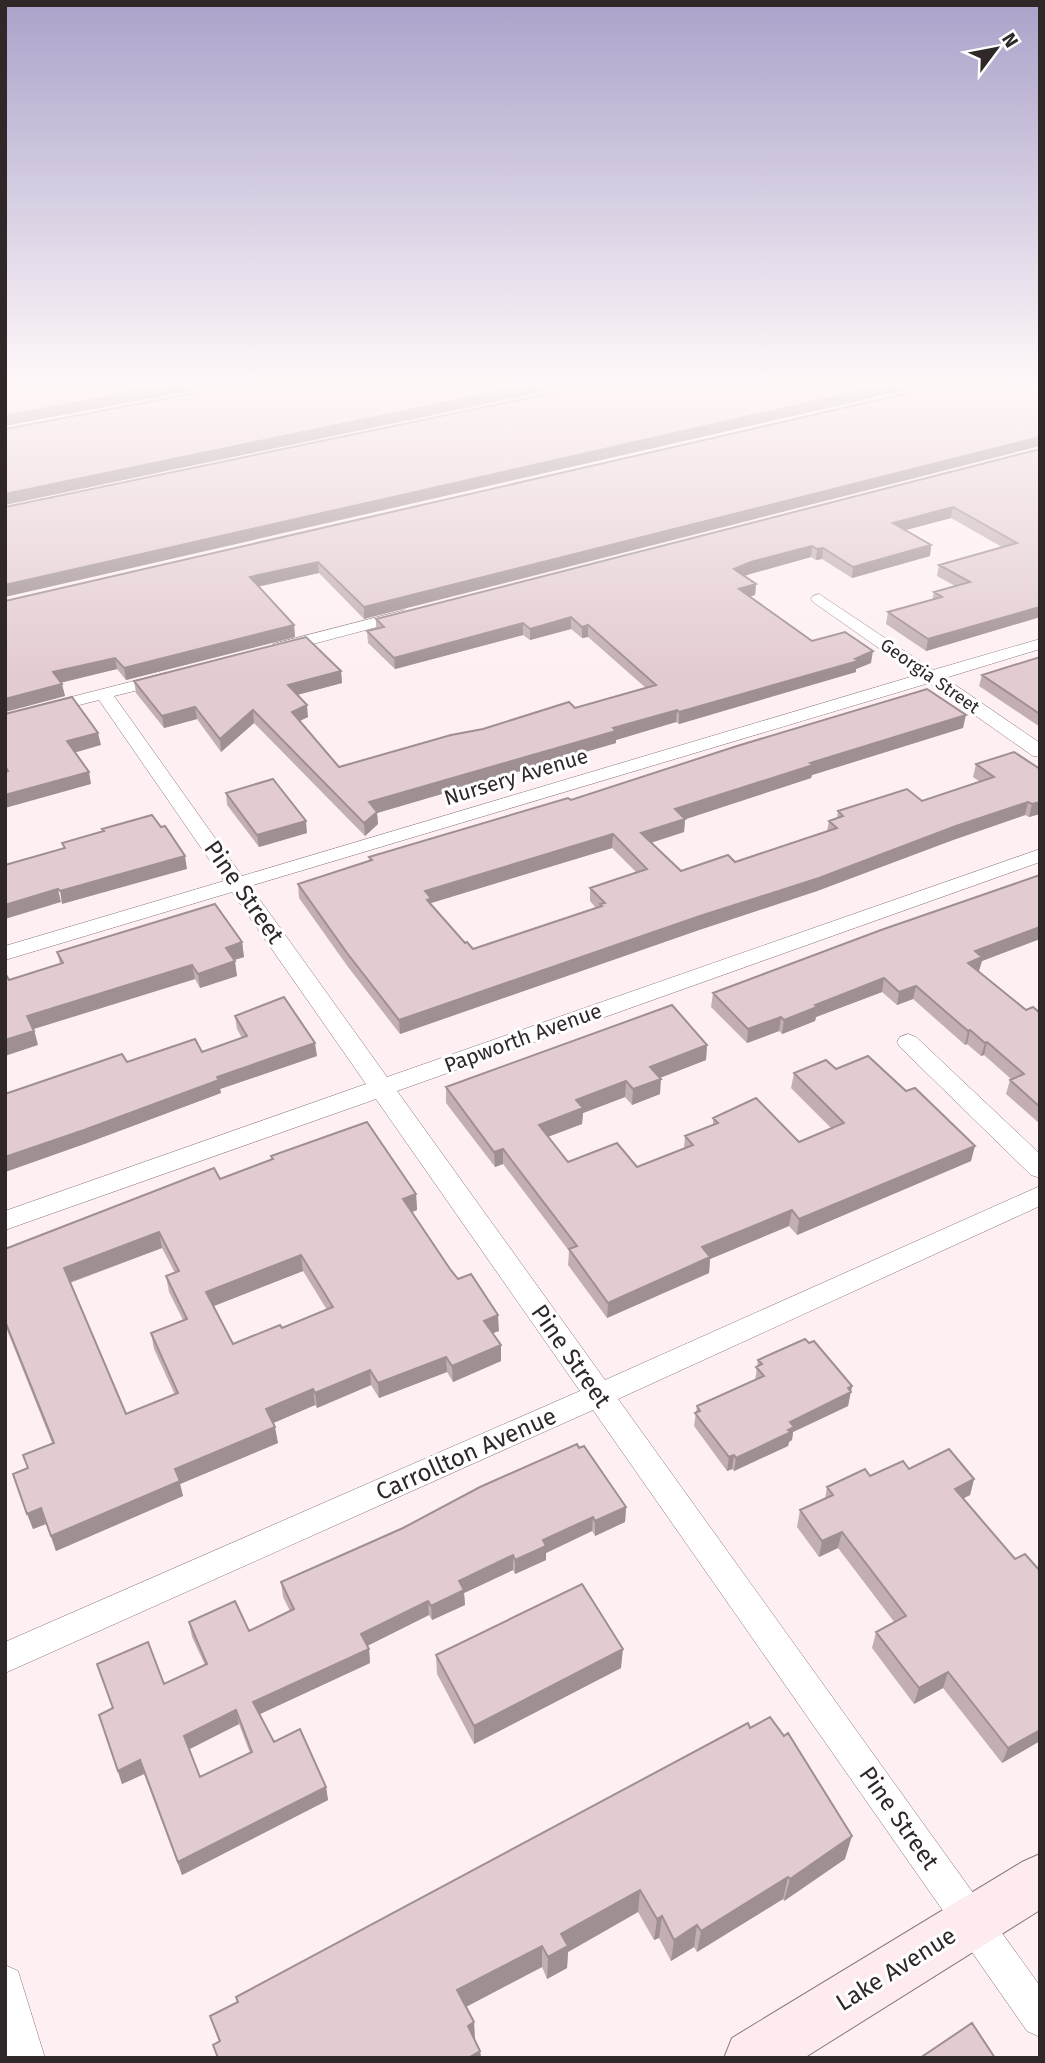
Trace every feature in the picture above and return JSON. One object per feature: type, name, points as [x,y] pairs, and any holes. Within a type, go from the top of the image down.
[{"type":"street","name":"Georgia Street","points":[[819,600],[1040,752]]},
{"type":"street","points":[[264,652],[426,610]]},
{"type":"street","name":"Nursery Avenue","points":[[5,953],[1040,643]]},
{"type":"street","points":[[5,719],[184,673]]},
{"type":"street","name":"Pine Street","points":[[103,694],[1040,2018]]},
{"type":"street","name":"Papworth Avenue","points":[[5,1221],[1040,855]]},
{"type":"street","points":[[908,1042],[1040,1169]]},
{"type":"street","name":"Carrollton Avenue","points":[[5,1658],[599,1395],[1040,1195]]},
{"type":"street","name":"Lake Avenue","points":[[752,2058],[1040,1880]]},
{"type":"street","points":[[5,1984],[26,2058]]},
{"type":"building","points":[[5,480],[71,480],[5,494]]},
{"type":"building","points":[[133,480],[467,480],[5,585],[5,507]]},
{"type":"building","points":[[529,480],[868,480],[364,607],[318,562],[250,577],[294,625],[124,668],[115,658],[53,672],[62,684],[5,699],[5,601]]},
{"type":"building","points":[[918,480],[1040,480],[1040,607],[928,639],[888,612],[942,597],[934,592],[970,582],[939,565],[1017,543],[953,507],[893,523],[931,545],[853,567],[823,548],[812,546],[751,562],[734,569],[756,584],[739,589],[812,641],[845,632],[873,651],[855,659],[858,661],[613,728],[616,731],[369,802],[377,812],[364,823],[253,710],[220,739],[195,707],[162,716],[134,681],[306,637],[341,671],[288,685],[307,705],[292,712],[339,767],[451,735],[483,729],[569,702],[575,708],[656,685],[588,625],[582,627],[571,617],[530,629],[523,623],[394,658],[367,631],[384,627],[376,619]]},
{"type":"building","points":[[1040,657],[1040,714],[982,675]]},
{"type":"building","points":[[927,689],[966,715],[810,763],[813,765],[675,809],[685,819],[641,833],[681,871],[728,855],[735,862],[837,828],[829,821],[843,816],[838,811],[907,789],[922,801],[994,777],[976,764],[1014,752],[1040,769],[1040,802],[1028,802],[956,826],[819,878],[700,916],[399,1020],[298,884],[372,860],[369,857],[568,798],[571,800],[737,746]],"holes":[[[613,834],[647,869],[590,888],[605,903],[600,904],[602,906],[473,949],[427,900],[431,898],[425,891]]]},
{"type":"building","points":[[72,697],[98,733],[67,741],[89,772],[5,795],[5,772],[8,771],[5,766],[5,714]]},
{"type":"building","points":[[273,779],[306,821],[257,835],[226,793]]},
{"type":"building","points":[[152,815],[161,827],[165,826],[185,856],[5,905],[5,865],[65,848],[62,843]]},
{"type":"building","points":[[1040,875],[1040,927],[975,951],[982,957],[968,963],[1026,1010],[1033,1007],[1040,1013],[1040,1107],[1010,1080],[1024,1074],[916,986],[899,992],[884,978],[784,1020],[781,1017],[748,1029],[713,993],[881,930]]},
{"type":"building","points":[[215,904],[242,942],[226,948],[235,961],[198,974],[192,965],[27,1016],[34,1031],[5,1040],[5,973],[9,980],[63,963],[57,952]]},
{"type":"building","points":[[284,997],[315,1043],[5,1157],[5,1094],[122,1054],[127,1062],[195,1039],[202,1052],[247,1036],[235,1016]]},
{"type":"building","points":[[672,1005],[707,1045],[650,1067],[661,1079],[633,1089],[626,1081],[576,1100],[583,1108],[539,1125],[568,1162],[617,1143],[637,1167],[693,1145],[685,1136],[718,1123],[713,1118],[756,1098],[799,1142],[844,1123],[794,1073],[826,1060],[836,1069],[868,1056],[906,1091],[915,1088],[975,1146],[799,1219],[792,1210],[702,1247],[710,1257],[608,1303],[569,1249],[577,1246],[503,1149],[494,1152],[446,1087]]},
{"type":"building","points":[[367,1122],[416,1194],[403,1199],[450,1269],[458,1279],[471,1274],[498,1315],[484,1321],[501,1345],[452,1366],[446,1357],[378,1383],[370,1370],[315,1393],[313,1389],[266,1409],[275,1427],[175,1469],[180,1481],[51,1536],[41,1508],[27,1514],[13,1474],[28,1468],[23,1455],[54,1443],[5,1321],[5,1249],[214,1168],[220,1179],[273,1159],[271,1156]],"holes":[[[159,1232],[179,1271],[166,1276],[187,1319],[151,1333],[178,1393],[126,1414],[64,1268]],[[301,1255],[333,1307],[233,1344],[206,1292]]]},
{"type":"building","points":[[805,1339],[809,1343],[814,1341],[852,1386],[848,1388],[851,1392],[790,1422],[794,1427],[788,1430],[791,1432],[736,1458],[734,1455],[729,1457],[695,1413],[700,1411],[697,1406],[764,1376],[756,1367],[762,1364],[758,1360]]},
{"type":"building","points":[[577,1444],[579,1448],[584,1446],[626,1507],[595,1521],[593,1517],[543,1540],[546,1546],[515,1560],[513,1555],[459,1581],[464,1590],[431,1606],[428,1601],[361,1634],[369,1649],[253,1702],[274,1742],[300,1729],[326,1787],[178,1862],[140,1760],[118,1771],[99,1715],[113,1708],[97,1664],[148,1642],[164,1684],[207,1664],[189,1622],[235,1601],[249,1631],[294,1609],[281,1582],[403,1528],[480,1487]],"holes":[[[236,1710],[252,1752],[200,1777],[184,1736]]]},
{"type":"building","points":[[949,1449],[974,1479],[955,1489],[1015,1559],[1025,1554],[1040,1571],[1040,1730],[1008,1748],[948,1672],[919,1688],[876,1632],[906,1616],[842,1532],[822,1541],[800,1510],[833,1495],[827,1487],[865,1469],[870,1476],[903,1461],[909,1469]]},
{"type":"building","points":[[582,1584],[623,1649],[474,1726],[436,1655]]},
{"type":"building","points":[[770,1717],[784,1736],[788,1733],[852,1836],[790,1879],[788,1877],[701,1931],[697,1925],[674,1940],[662,1916],[657,1919],[640,1890],[561,1934],[568,1946],[548,1957],[542,1946],[457,1990],[474,2022],[468,2026],[480,2051],[468,2058],[218,2058],[213,2045],[220,2041],[210,2016],[238,2002],[236,1997],[748,1723],[750,1728]]},
{"type":"building","points":[[972,2023],[995,2058],[920,2058]]}]
